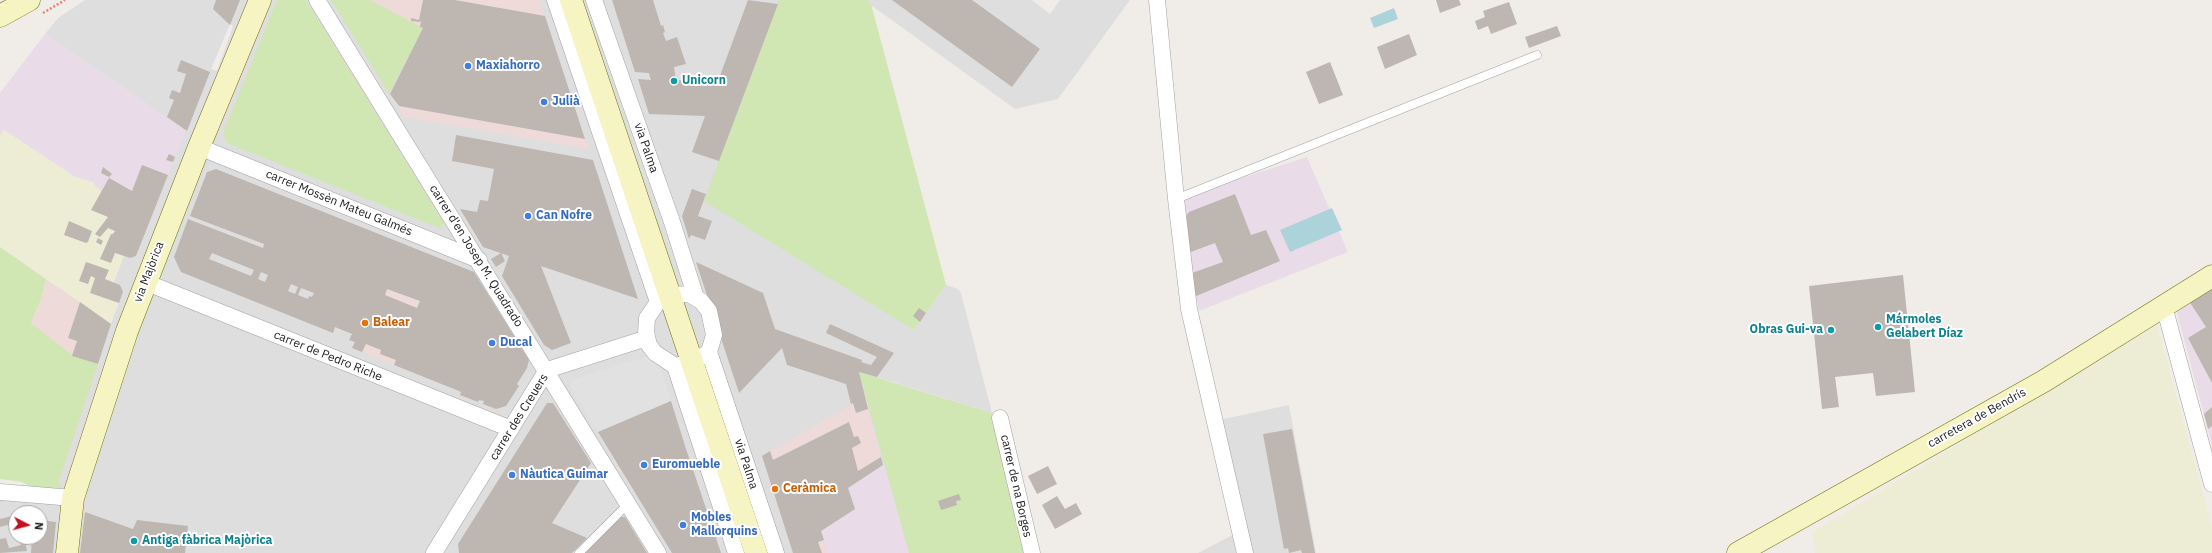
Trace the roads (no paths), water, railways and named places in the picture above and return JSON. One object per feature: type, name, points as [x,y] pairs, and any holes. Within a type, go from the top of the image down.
[{"type":"main road","points":[[0,16],[29,0]]},
{"type":"main road","name":"via Majòrica","points":[[67,553],[73,498],[127,331],[199,147],[260,0]]},
{"type":"main road","name":"via Palma","points":[[572,0],[664,299],[692,360],[756,553]]},
{"type":"main road","name":"carretera de Bendrís","points":[[1738,553],[2037,385],[2212,276]]},
{"type":"street","name":"carrer d'en Josep M. Quadrado","points":[[317,0],[547,370],[658,553]]},
{"type":"street","points":[[555,0],[664,299]]},
{"type":"street","name":"via Palma","points":[[594,0],[696,298]]},
{"type":"street","points":[[1157,0],[1176,199],[1189,309],[1245,553]]},
{"type":"street","name":"carrer Mossèn Mateu Galmés","points":[[199,147],[479,260]]},
{"type":"street","name":"carrer de Pedro Riche","points":[[145,282],[511,429]]},
{"type":"street","points":[[689,294],[696,298],[709,311],[714,335],[692,360],[655,353],[647,338],[647,318],[664,299],[689,294]]},
{"type":"street","points":[[2164,306],[2212,484]]},
{"type":"street","name":"carrer des Creuers","points":[[439,551],[547,370],[647,338]]},
{"type":"street","name":"via Palma","points":[[692,360],[736,553]]},
{"type":"street","name":"via Palma","points":[[692,360],[776,553]]},
{"type":"street","name":"carrer de na Borges","points":[[1000,418],[1032,553]]},
{"type":"street","points":[[0,492],[73,498]]},
{"type":"lane","points":[[1176,199],[1537,55]]},
{"type":"lane","points":[[579,553],[628,504]]},
{"type":"water","points":[[1394,8],[1398,19],[1374,28],[1370,18]]},
{"type":"water","points":[[1332,208],[1342,230],[1290,252],[1280,230]]},
{"type":"place","name":"Maxiahorro","points":[[468,66]]},
{"type":"place","name":"Unicorn","points":[[674,81]]},
{"type":"place","name":"Julià","points":[[544,102]]},
{"type":"place","name":"Can Nofre","points":[[528,216]]},
{"type":"place","name":"Balear","points":[[365,323]]},
{"type":"place","name":"Mármoles Gelabert Díaz","points":[[1878,327]]},
{"type":"place","name":"Obras Gui-va","points":[[1831,330]]},
{"type":"place","name":"Ducal","points":[[492,343]]},
{"type":"place","name":"Euromueble","points":[[644,465]]},
{"type":"place","name":"Nàutica Guimar","points":[[512,475]]},
{"type":"place","name":"Ceràmica","points":[[775,489]]},
{"type":"place","name":"Mobles Mallorquins","points":[[683,525]]},
{"type":"place","name":"Antiga fàbrica Majòrica","points":[[134,541]]}]
